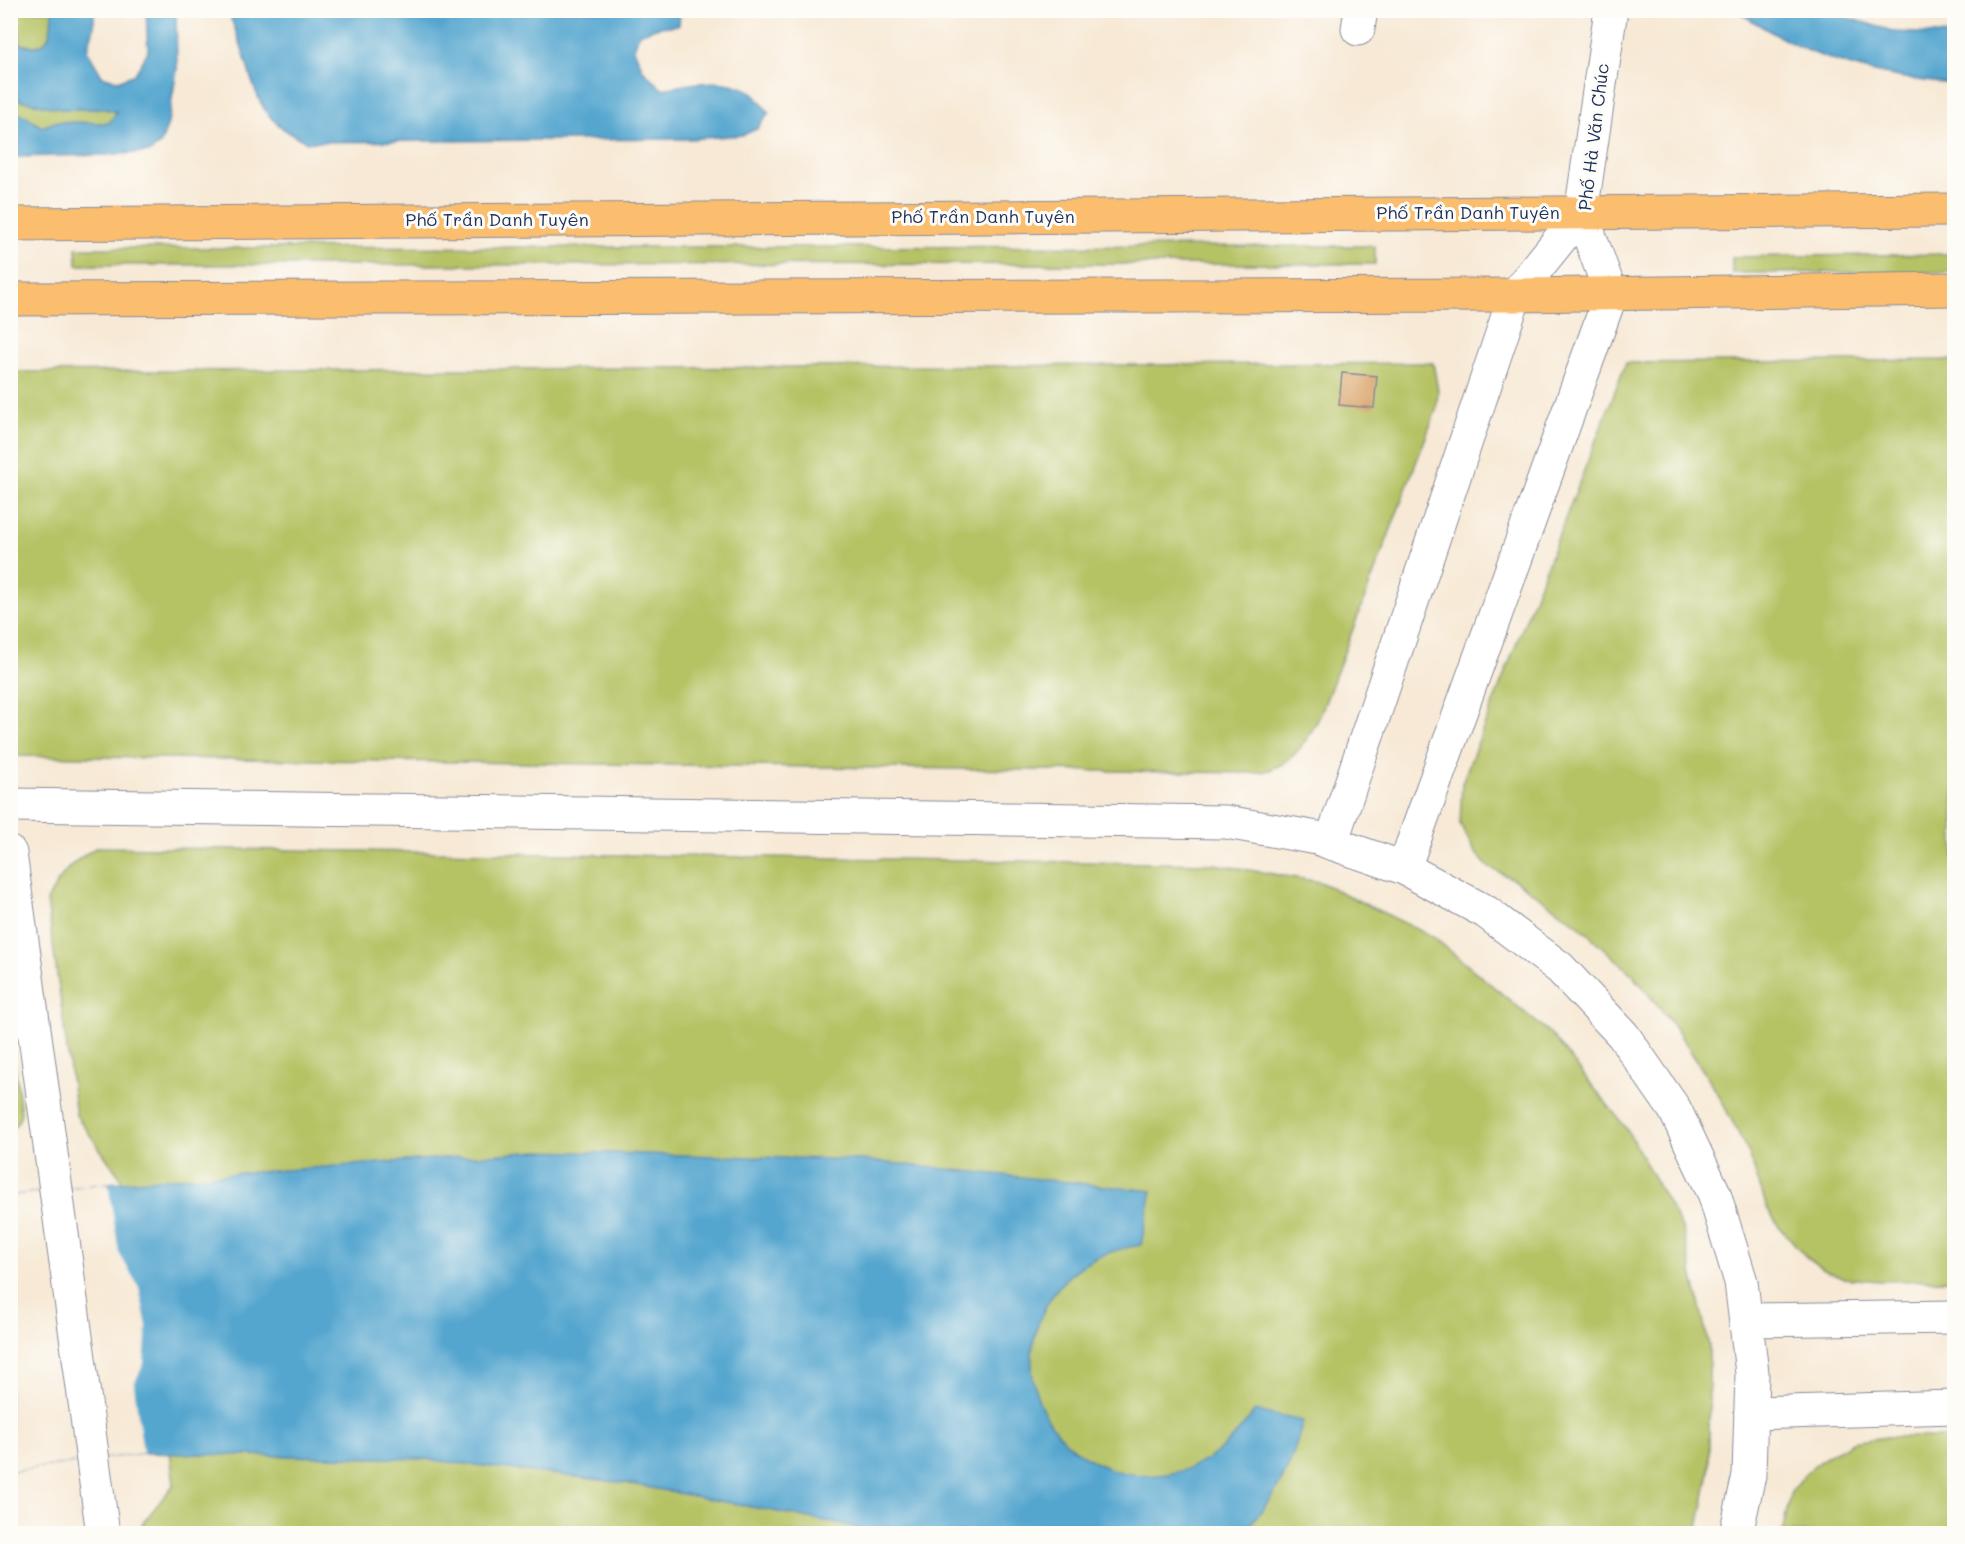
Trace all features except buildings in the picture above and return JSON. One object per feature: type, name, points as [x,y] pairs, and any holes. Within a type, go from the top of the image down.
[{"type":"main road","name":"Phố Trần Danh Tuyên","points":[[10,224],[1954,210]]},
{"type":"main road","points":[[10,299],[1515,295],[1954,289]]},
{"type":"street","name":"Phố Hà Văn Chúc","points":[[1611,10],[1581,213],[1611,294]]},
{"type":"street","points":[[1331,843],[1515,295],[1581,213]]},
{"type":"street","points":[[1404,868],[1611,294]]},
{"type":"street","points":[[10,805],[1226,822],[1317,838],[1404,868],[1486,912],[1560,968],[1623,1035],[1675,1110],[1714,1193],[1741,1282],[1752,1373],[1749,1475],[1736,1533]]},
{"type":"street","points":[[10,854],[103,1533]]},
{"type":"street","points":[[1746,1320],[1954,1317]]},
{"type":"street","points":[[1751,1413],[1954,1407]]},
{"type":"green space","points":[[16,11],[52,11],[50,34],[47,40],[38,46],[20,44]]},
{"type":"green space","points":[[10,98],[61,109],[117,111],[110,123],[55,122],[42,127],[25,116],[11,111]]},
{"type":"green space","points":[[1375,246],[1375,264],[77,265],[76,248]]},
{"type":"green space","points":[[1954,254],[1954,272],[1732,273],[1732,257]]},
{"type":"green space","points":[[1954,360],[1954,1280],[1881,1281],[1843,1278],[1824,1270],[1807,1258],[1778,1225],[1767,1208],[1749,1154],[1718,1094],[1676,1029],[1634,976],[1577,924],[1515,880],[1488,867],[1475,852],[1460,824],[1462,783],[1626,363]]},
{"type":"green space","points":[[1433,363],[1438,391],[1436,410],[1320,716],[1302,746],[1286,761],[1266,771],[1254,773],[11,756],[11,372]]},
{"type":"green space","points":[[97,847],[1214,864],[1320,882],[1433,937],[1552,1035],[1626,1128],[1682,1228],[1709,1346],[1709,1472],[1697,1533],[135,1533],[174,1484],[138,1203],[76,1115],[47,901],[67,870]]},
{"type":"green space","points":[[11,1034],[21,1113],[18,1122],[11,1130]]},
{"type":"green space","points":[[1887,1437],[1954,1437],[1954,1533],[1782,1533],[1791,1492],[1806,1473],[1826,1457],[1852,1442]]},
{"type":"water","points":[[11,10],[16,11],[20,44],[30,46],[38,46],[47,40],[51,28],[52,11],[94,11],[94,28],[87,50],[102,76],[118,81],[135,74],[148,51],[146,11],[176,11],[177,69],[168,123],[161,143],[150,152],[11,157],[11,111],[25,116],[42,127],[55,122],[109,123],[117,112],[104,109],[61,109],[11,98]]},
{"type":"water","points":[[228,11],[680,11],[679,25],[659,27],[639,34],[634,49],[643,70],[662,89],[718,82],[740,86],[753,93],[769,112],[757,129],[743,135],[689,139],[307,142],[280,126],[264,108],[253,84]]},
{"type":"water","points":[[1737,11],[1831,11],[1896,32],[1954,35],[1954,84],[1915,80],[1838,62],[1794,44]]},
{"type":"water","points":[[539,1151],[861,1160],[1152,1191],[1141,1245],[1112,1252],[1085,1264],[1068,1277],[1044,1310],[1036,1330],[1032,1350],[1032,1371],[1036,1392],[1044,1412],[1058,1433],[1076,1450],[1097,1463],[1120,1472],[1144,1475],[1169,1474],[1193,1467],[1215,1454],[1232,1439],[1255,1411],[1303,1421],[1293,1455],[1281,1482],[1242,1534],[875,1533],[846,1525],[625,1483],[424,1459],[143,1453],[11,1471],[10,1196],[108,1183]]},
{"type":"pier","points":[[108,1183],[119,1253],[139,1287],[147,1326],[144,1363],[134,1384],[143,1453],[10,1471],[11,1196]]}]
